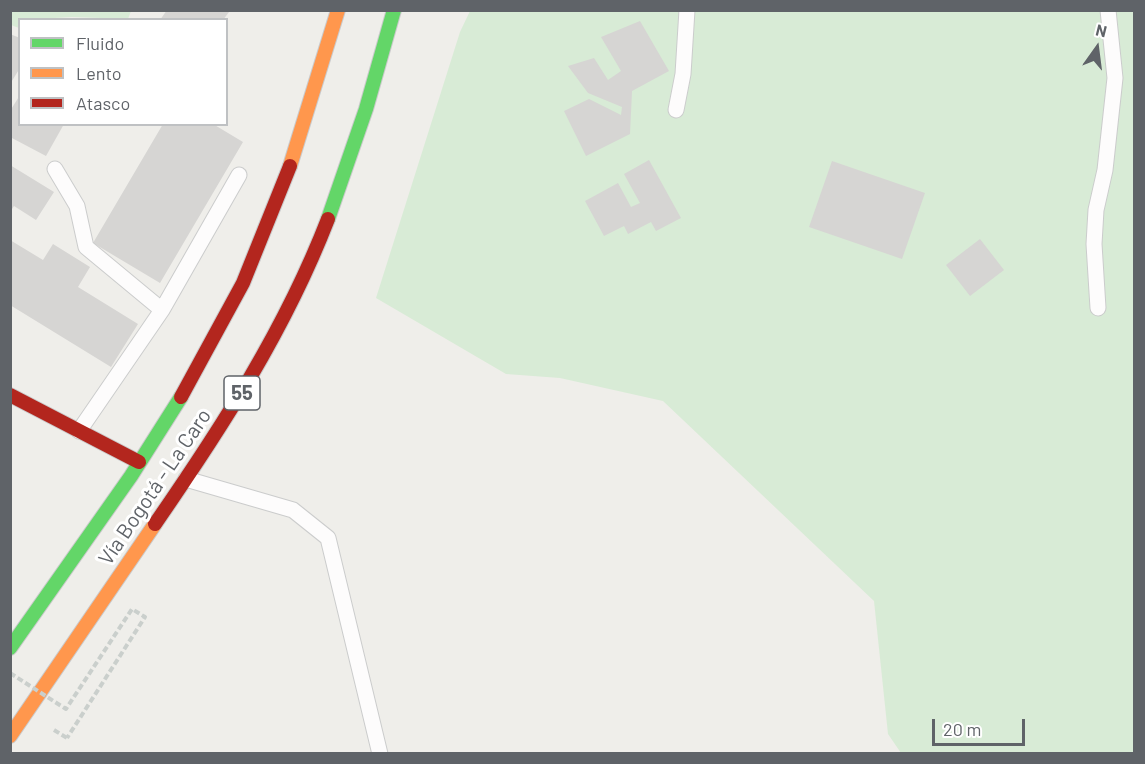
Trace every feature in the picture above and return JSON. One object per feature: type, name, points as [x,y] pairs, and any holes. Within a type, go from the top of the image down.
[{"type":"main road","name":"Vía Bogotá - La Caro","points":[[10,648],[139,462],[198,369],[246,276],[302,138],[338,10]]},
{"type":"main road","name":"Vía Bogotá - La Caro","points":[[10,736],[232,410],[307,271],[339,193],[370,101],[394,10]]},
{"type":"main road","points":[[10,395],[139,462]]},
{"type":"lane","points":[[676,110],[683,74],[687,10]]},
{"type":"lane","points":[[1098,308],[1094,244],[1096,210],[1105,170],[1115,78],[1108,10]]},
{"type":"lane","points":[[55,170],[77,206],[86,247],[162,310]]},
{"type":"lane","points":[[79,431],[162,310],[239,175]]},
{"type":"lane","points":[[186,479],[293,510],[328,538],[380,753]]},
{"type":"path","points":[[10,673],[66,709],[132,609],[145,617],[67,738]]},
{"type":"green space","points":[[11,10],[131,11],[128,18],[18,18],[18,28],[11,25]]},
{"type":"green space","points":[[470,11],[1134,11],[1134,753],[901,753],[888,734],[874,601],[663,401],[560,378],[506,374],[376,298],[460,32]]},
{"type":"building","points":[[167,10],[227,10],[229,12],[224,18],[161,18]]},
{"type":"building","points":[[640,21],[669,71],[632,91],[630,134],[586,156],[564,111],[589,99],[621,115],[622,107],[588,93],[568,66],[594,58],[608,80],[621,71],[601,37]]},
{"type":"building","points":[[10,34],[18,37],[18,71],[10,84]]},
{"type":"building","points":[[18,98],[18,126],[63,126],[46,156],[10,137],[10,111]]},
{"type":"building","points":[[162,126],[216,126],[243,142],[160,283],[93,243]]},
{"type":"building","points":[[649,160],[681,218],[656,231],[651,222],[628,234],[624,226],[604,236],[585,201],[618,183],[631,207],[640,203],[624,174]]},
{"type":"building","points":[[832,161],[925,193],[902,259],[809,227]]},
{"type":"building","points":[[10,165],[54,192],[36,220],[14,206],[10,212]]},
{"type":"building","points":[[980,239],[1004,270],[970,296],[946,265]]},
{"type":"building","points":[[10,240],[43,260],[53,244],[90,267],[78,287],[138,324],[111,367],[10,305]]},
{"type":"traffic: fast","points":[[328,219],[366,109],[394,10]]},
{"type":"traffic: fast","points":[[10,648],[131,476],[181,397]]},
{"type":"traffic: slow","points":[[290,166],[338,10]]},
{"type":"traffic: slow","points":[[10,736],[155,524]]},
{"type":"traffic: jam","points":[[181,397],[243,283],[290,166]]},
{"type":"traffic: jam","points":[[155,524],[251,377],[292,300],[328,219]]},
{"type":"traffic: jam","points":[[10,395],[139,462]]}]
